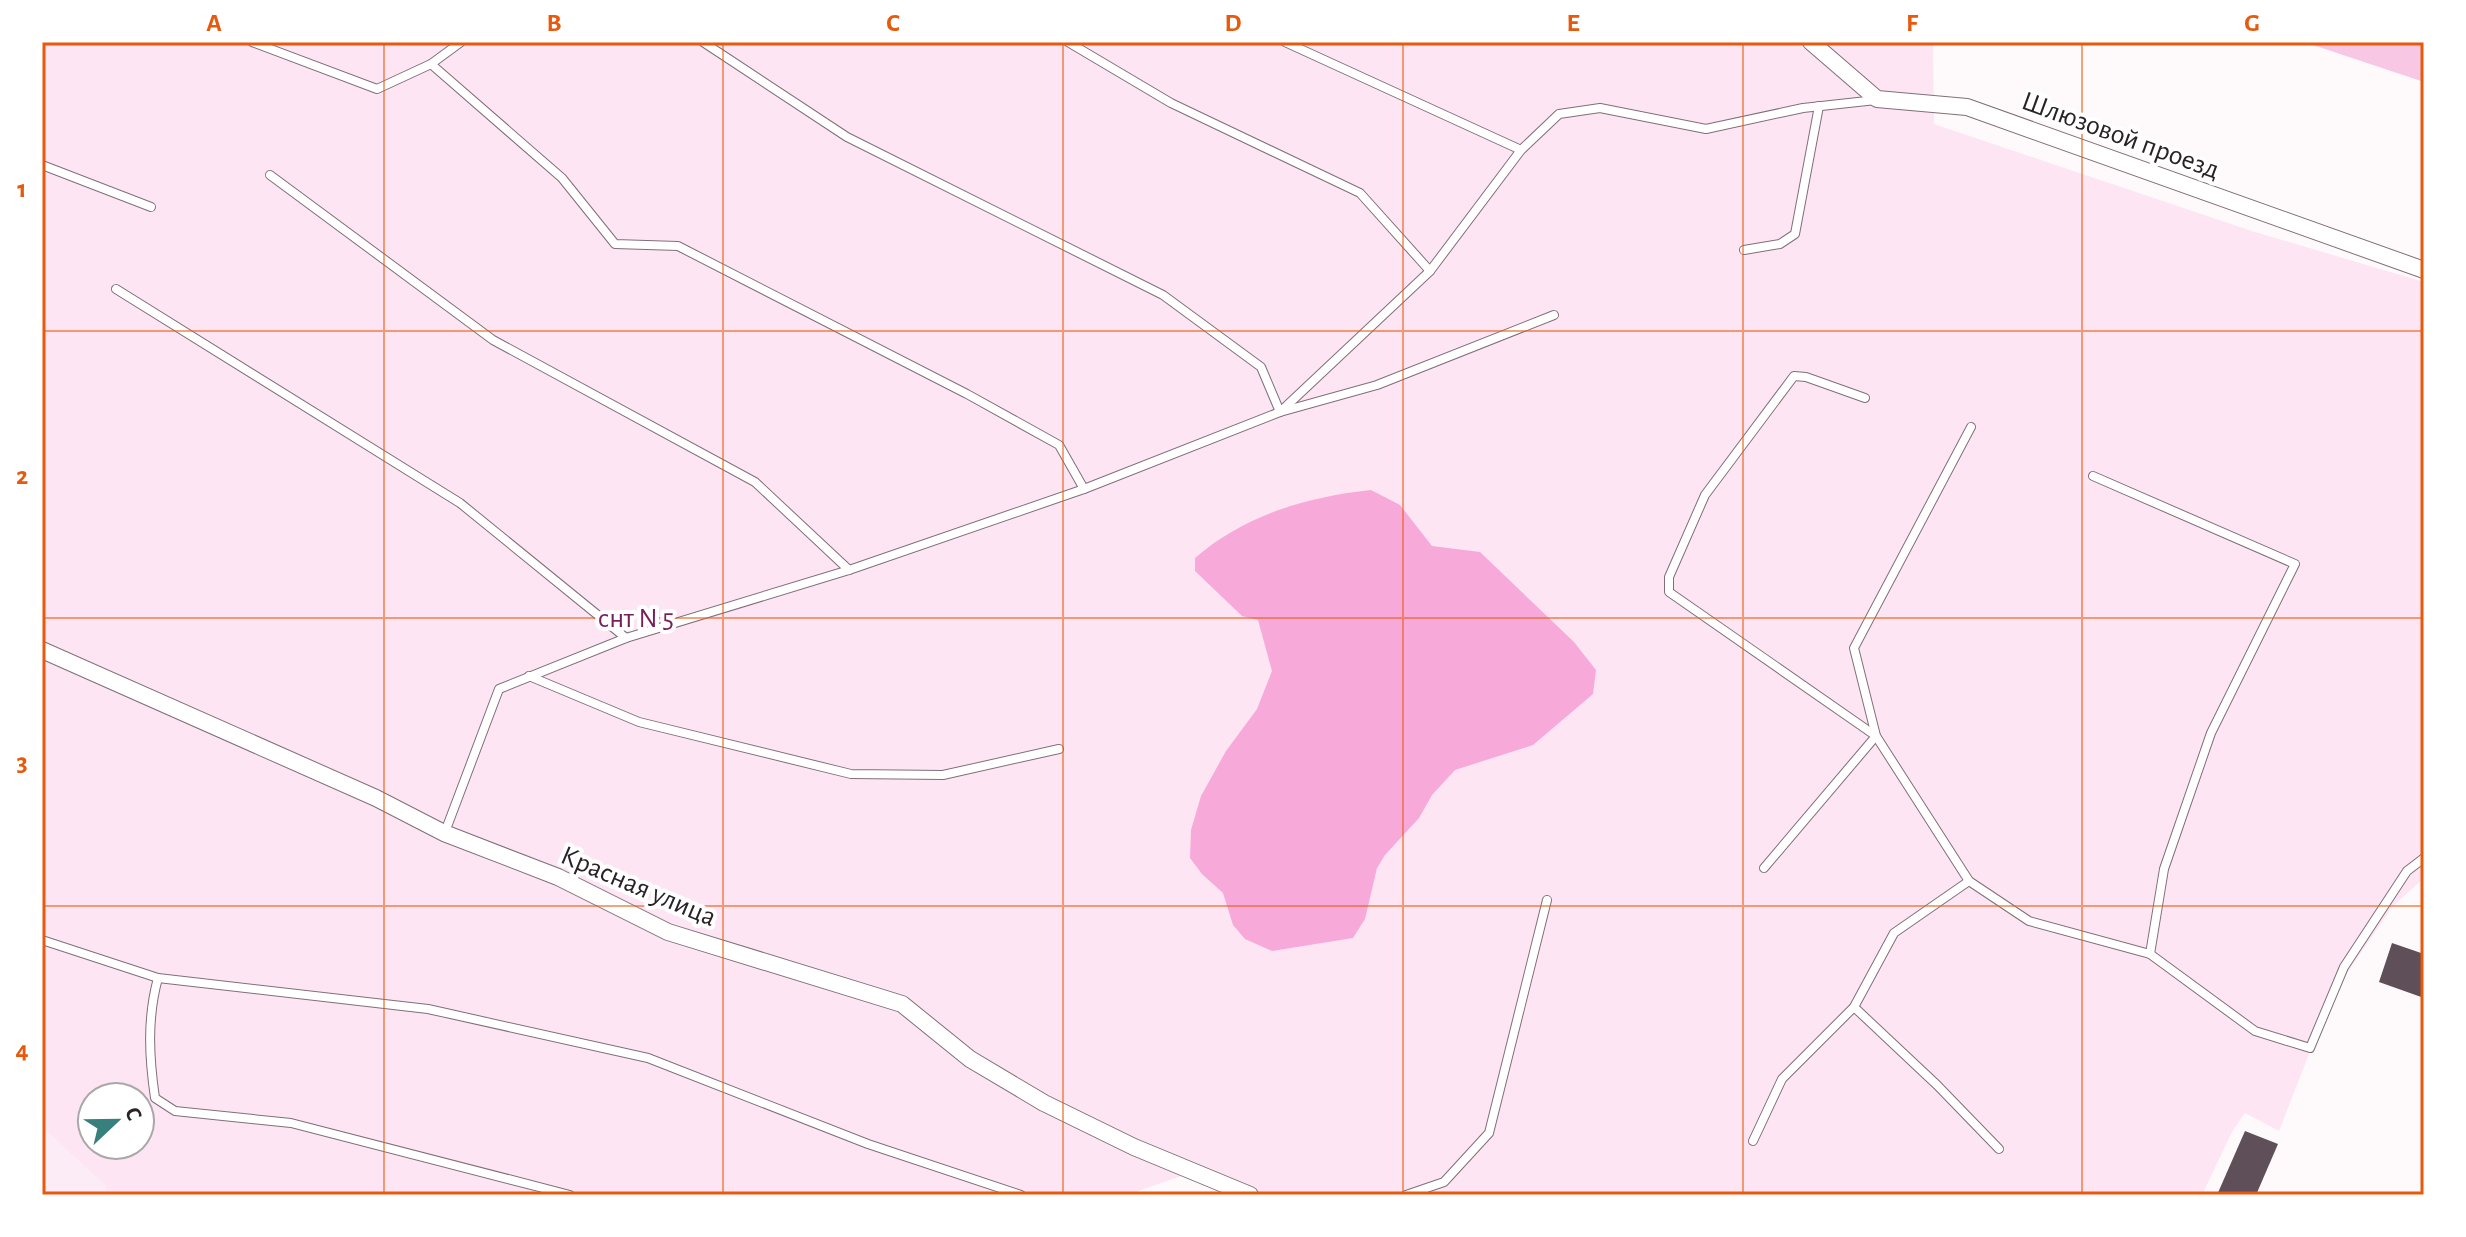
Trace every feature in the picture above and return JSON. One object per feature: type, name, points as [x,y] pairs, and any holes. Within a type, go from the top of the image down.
[{"type":"street","points":[[1811,42],[1877,99]]},
{"type":"street","name":"Шлюзовой проезд","points":[[1877,99],[1967,107],[2424,270]]},
{"type":"street","name":"Красная улица","points":[[42,650],[376,798],[444,833],[558,877],[668,932],[902,1004],[970,1059],[1044,1103],[1134,1147],[1250,1195]]},
{"type":"lane","points":[[252,42],[377,89],[431,64],[461,42]]},
{"type":"lane","points":[[703,42],[847,137],[1163,295],[1261,367],[1280,412]]},
{"type":"lane","points":[[1068,42],[1171,103],[1360,193],[1430,271]]},
{"type":"lane","points":[[1285,42],[1521,150]]},
{"type":"lane","points":[[431,64],[562,178],[615,244],[678,246],[967,394],[1059,445],[1084,489]]},
{"type":"lane","points":[[1280,412],[1430,271],[1521,150],[1559,114],[1600,108],[1706,129],[1819,106],[1877,99]]},
{"type":"lane","points":[[1744,250],[1780,244],[1795,234],[1819,106]]},
{"type":"lane","points":[[42,165],[151,207]]},
{"type":"lane","points":[[270,175],[493,340],[755,482],[849,570]]},
{"type":"lane","points":[[116,289],[460,503],[626,638]]},
{"type":"lane","points":[[444,833],[499,689],[626,638],[849,570],[1084,489],[1280,412],[1377,385],[1554,315]]},
{"type":"lane","points":[[1865,398],[1806,377],[1794,376],[1705,495],[1669,577],[1669,592],[1876,736]]},
{"type":"lane","points":[[1971,427],[1854,648],[1876,736],[1969,881],[2029,921],[2150,954],[2255,1031],[2310,1048],[2344,967],[2407,871],[2424,858]]},
{"type":"lane","points":[[2093,476],[2295,564],[2211,733],[2164,869],[2150,954]]},
{"type":"lane","points":[[529,676],[639,722],[851,774],[943,775],[1059,749]]},
{"type":"lane","points":[[1764,868],[1876,736]]},
{"type":"lane","points":[[1753,1141],[1782,1079],[1854,1007],[1894,933],[1969,881]]},
{"type":"lane","points":[[1406,1195],[1444,1182],[1489,1133],[1547,900]]},
{"type":"lane","points":[[42,940],[158,978],[428,1009],[648,1058],[868,1144],[1021,1195]]},
{"type":"lane","points":[[158,978],[152,998],[149,1056],[155,1098],[175,1111],[291,1123],[570,1195]]},
{"type":"lane","points":[[1854,1007],[1999,1149]]},
{"type":"shaded area","points":[[2304,42],[2424,42],[2424,82]]},
{"type":"shaded area","points":[[1371,490],[1400,505],[1432,546],[1480,552],[1574,642],[1596,670],[1593,694],[1533,745],[1455,770],[1432,795],[1419,818],[1377,868],[1365,919],[1353,938],[1272,951],[1245,939],[1233,925],[1223,893],[1190,858],[1191,830],[1201,796],[1226,751],[1257,709],[1272,671],[1258,620],[1242,616],[1195,571],[1195,558],[1234,530],[1277,510]]},
{"type":"shaded area","points":[[42,1127],[107,1186],[104,1195],[42,1195]]},
{"type":"green space","name":"снт N 5","points":[[42,42],[1933,42],[1934,124],[2252,231],[2424,282],[2424,878],[2393,906],[2332,995],[2279,1131],[2245,1113],[2232,1132],[2202,1195],[1260,1195],[1207,1167],[1127,1195],[104,1195],[106,1186],[79,1161],[156,1161],[156,1081],[76,1081],[76,1158],[42,1127]]},
{"type":"building","points":[[2392,943],[2424,954],[2424,998],[2379,982]]},
{"type":"building","points":[[2245,1131],[2278,1144],[2256,1195],[2217,1195]]}]
